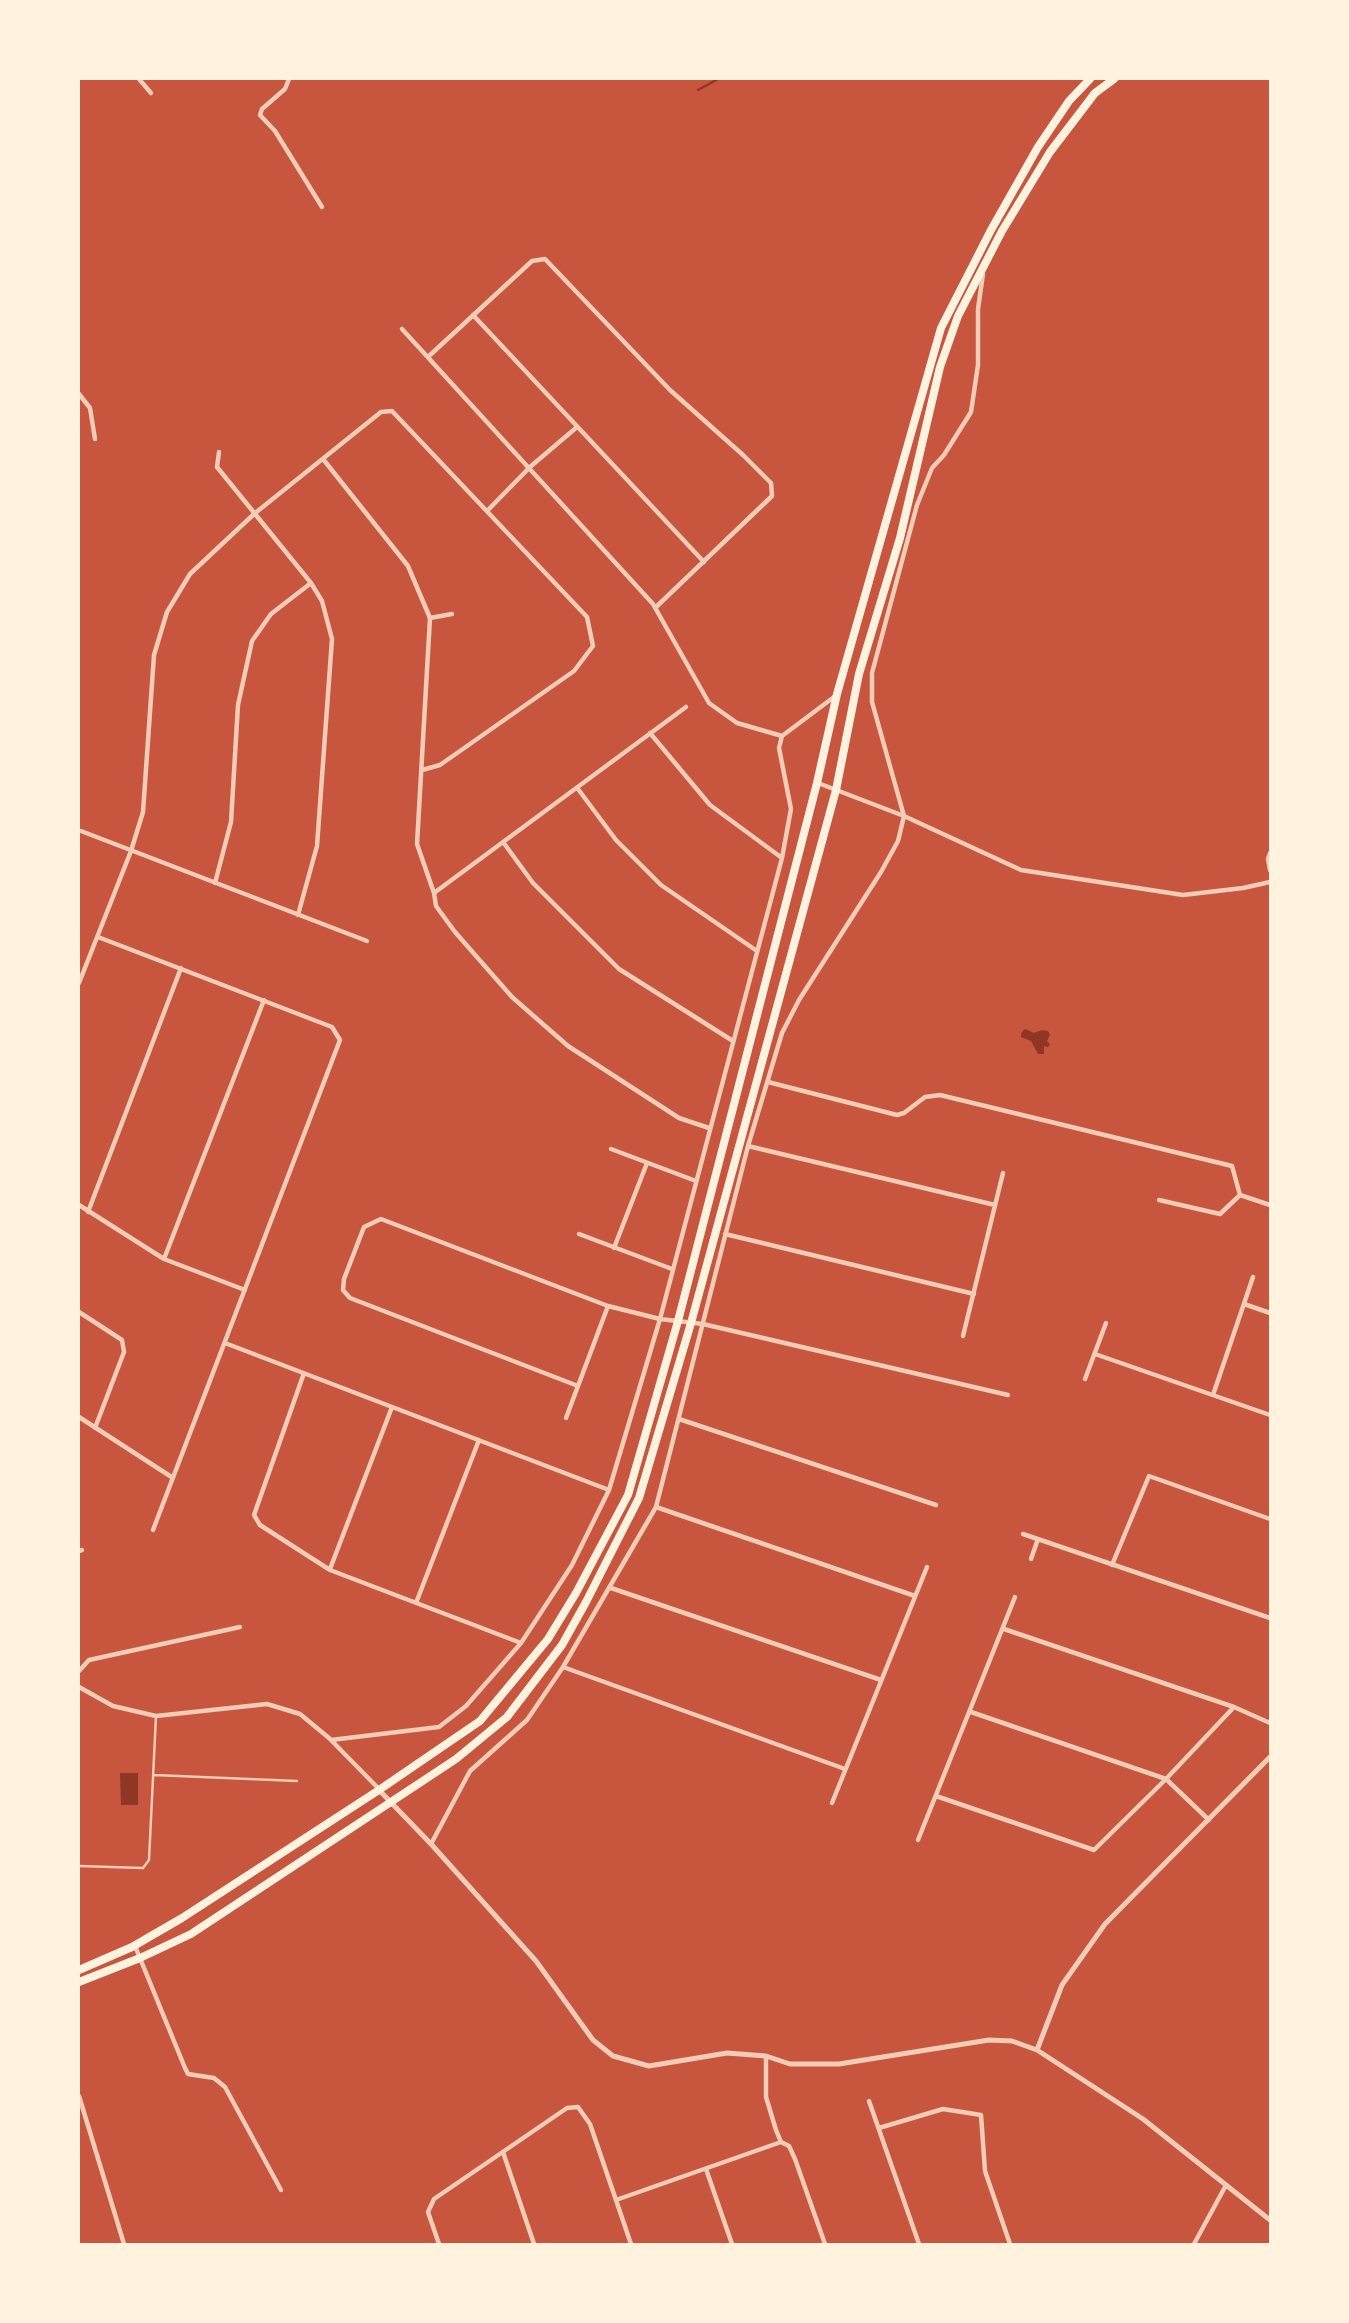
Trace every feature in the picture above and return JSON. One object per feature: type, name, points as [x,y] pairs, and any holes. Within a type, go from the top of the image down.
[{"type":"highway","points":[[79,1970],[135,1945],[193,1911],[480,1721],[548,1639],[576,1593],[628,1495],[678,1321],[817,783],[837,694],[941,328],[1038,147],[1069,101],[1090,79]]},
{"type":"highway","points":[[79,1982],[191,1934],[456,1759],[508,1717],[562,1645],[639,1498],[691,1322],[836,790],[859,674],[900,538],[940,367],[958,316],[984,263],[1050,152],[1095,93],[1114,79]]},
{"type":"street","points":[[139,79],[151,93]]},
{"type":"street","points":[[289,79],[285,89],[262,109],[260,115],[275,131],[322,207]]},
{"type":"street","points":[[429,356],[532,261],[545,259],[670,390],[771,483],[772,496],[655,608]]},
{"type":"street","points":[[431,1844],[470,1771],[527,1720],[563,1667],[656,1507],[748,1146],[782,1033],[799,1000],[898,841],[904,816],[872,702],[872,673],[917,505],[932,468],[944,455],[971,412],[978,365],[978,309],[984,263]]},
{"type":"street","points":[[473,315],[704,562]]},
{"type":"street","points":[[402,329],[530,467],[655,608],[709,703],[737,723],[782,736]]},
{"type":"street","points":[[79,394],[90,408],[95,439]]},
{"type":"street","points":[[79,983],[99,937],[143,812],[154,655],[167,612],[190,574],[254,514],[381,412],[392,411],[587,617],[593,646],[574,671],[439,765],[422,770]]},
{"type":"street","points":[[488,510],[530,467],[577,428]]},
{"type":"street","points":[[219,452],[217,467],[311,583],[322,601],[332,639],[317,846],[298,915]]},
{"type":"street","points":[[323,459],[408,566],[430,618],[417,844],[434,892],[436,906],[455,932],[512,996],[568,1046],[679,1118],[709,1128]]},
{"type":"street","points":[[215,883],[231,822],[238,705],[252,641],[271,614],[311,583]]},
{"type":"street","points":[[430,618],[452,614]]},
{"type":"street","points":[[331,1740],[439,1727],[466,1706],[521,1643],[572,1565],[609,1490],[660,1319],[782,858],[791,809],[779,748],[782,736],[837,694]]},
{"type":"street","points":[[434,892],[686,708]]},
{"type":"street","points":[[650,733],[710,805],[782,858]]},
{"type":"street","points":[[817,783],[904,816],[1021,870],[1183,895],[1270,882]]},
{"type":"street","points":[[578,789],[616,840],[661,885],[757,951]]},
{"type":"street","points":[[80,831],[367,941]]},
{"type":"street","points":[[503,842],[533,883],[619,968],[733,1041]]},
{"type":"street","points":[[1270,853],[1270,870]]},
{"type":"street","points":[[99,937],[332,1027],[340,1040],[153,1530]]},
{"type":"street","points":[[88,1212],[181,968]]},
{"type":"street","points":[[164,1259],[264,1000]]},
{"type":"street","points":[[768,1082],[889,1114],[904,1113],[925,1097],[935,1095],[994,1108],[1232,1166],[1240,1195]]},
{"type":"street","points":[[748,1146],[995,1205]]},
{"type":"street","points":[[611,1150],[696,1181]]},
{"type":"street","points":[[614,1248],[647,1163]]},
{"type":"street","points":[[963,1336],[1003,1174]]},
{"type":"street","points":[[1159,1200],[1220,1214],[1240,1195]]},
{"type":"street","points":[[1240,1195],[1270,1205]]},
{"type":"street","points":[[79,1205],[164,1259],[245,1290]]},
{"type":"street","points":[[578,1386],[350,1298],[343,1290],[344,1279],[365,1227],[381,1219],[608,1306],[660,1319],[703,1324],[1007,1395]]},
{"type":"street","points":[[579,1234],[672,1269]]},
{"type":"street","points":[[725,1234],[974,1294]]},
{"type":"street","points":[[1213,1395],[1253,1277]]},
{"type":"street","points":[[1244,1304],[1270,1313]]},
{"type":"street","points":[[566,1418],[608,1306]]},
{"type":"street","points":[[79,1312],[122,1340],[124,1352],[95,1428]]},
{"type":"street","points":[[1085,1379],[1106,1323]]},
{"type":"street","points":[[225,1343],[609,1490]]},
{"type":"street","points":[[1095,1354],[1270,1415]]},
{"type":"street","points":[[304,1373],[254,1515],[260,1525],[330,1570],[521,1643]]},
{"type":"street","points":[[330,1570],[392,1407]]},
{"type":"street","points":[[79,1418],[173,1478]]},
{"type":"street","points":[[679,1419],[920,1502],[936,1505]]},
{"type":"street","points":[[416,1603],[479,1440]]},
{"type":"street","points":[[1112,1565],[1149,1476],[1270,1518]]},
{"type":"street","points":[[656,1507],[915,1596]]},
{"type":"street","points":[[1023,1534],[1270,1618]]},
{"type":"street","points":[[1031,1559],[1038,1539]]},
{"type":"street","points":[[832,1803],[927,1567]]},
{"type":"street","points":[[611,1587],[881,1680]]},
{"type":"street","points":[[918,1840],[1015,1597]]},
{"type":"street","points":[[79,1671],[89,1660],[240,1628]]},
{"type":"street","points":[[1004,1629],[1234,1707],[1270,1723]]},
{"type":"street","points":[[563,1667],[845,1769]]},
{"type":"street","points":[[79,1687],[113,1706],[156,1716],[267,1703],[300,1714],[331,1740],[431,1844],[536,1961],[593,2040],[613,2056],[649,2066],[727,2053],[766,2056],[790,2064],[839,2064],[989,2040],[1012,2041],[1037,2050],[1143,2119],[1225,2187],[1270,2220]]},
{"type":"street","points":[[936,1796],[1094,1850],[1167,1779],[1234,1707]]},
{"type":"street","points":[[971,1712],[1167,1779],[1209,1820]]},
{"type":"street","points":[[1037,2050],[1062,1985],[1105,1924],[1270,1757]]},
{"type":"street","points":[[135,1945],[188,2074],[214,2078],[225,2087],[281,2190]]},
{"type":"street","points":[[766,2056],[766,2097],[781,2142],[789,2147],[795,2159],[825,2244]]},
{"type":"street","points":[[79,2096],[124,2244]]},
{"type":"street","points":[[869,2101],[919,2244]]},
{"type":"street","points":[[439,2244],[428,2212],[434,2199],[567,2108],[578,2107],[590,2124],[631,2244]]},
{"type":"street","points":[[879,2128],[943,2109],[981,2115],[985,2171],[1010,2244]]},
{"type":"street","points":[[616,2200],[781,2142]]},
{"type":"street","points":[[503,2152],[534,2244]]},
{"type":"street","points":[[706,2169],[732,2244]]},
{"type":"street","points":[[1194,2244],[1225,2187]]},
{"type":"lane","points":[[79,1866],[143,1868],[149,1860],[156,1716]]},
{"type":"lane","points":[[153,1775],[297,1781]]},
{"type":"shaded area","points":[[1025,1029],[1034,1033],[1048,1031],[1050,1035],[1047,1041],[1050,1044],[1048,1047],[1044,1046],[1044,1054],[1038,1054],[1031,1041],[1021,1037]]},
{"type":"shaded area","points":[[120,1773],[138,1773],[138,1805],[121,1805]]},
{"type":"waterway","points":[[698,90],[718,79]]}]
